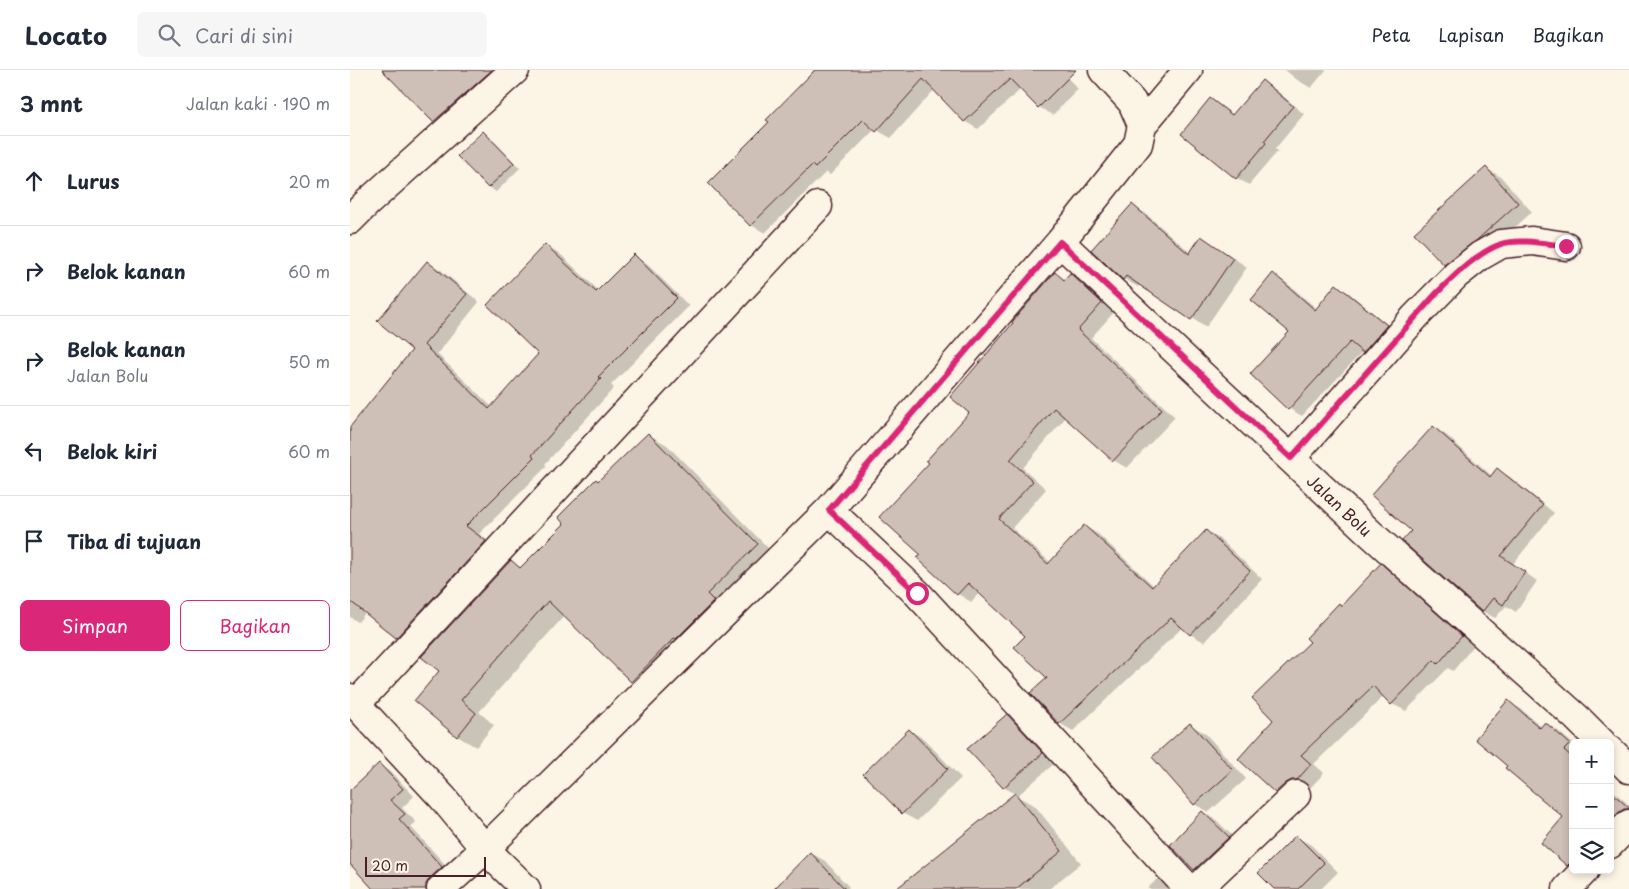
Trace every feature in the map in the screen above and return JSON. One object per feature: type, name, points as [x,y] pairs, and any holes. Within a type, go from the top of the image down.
[{"type":"street","points":[[350,220],[366,203],[515,70]]},
{"type":"street","points":[[1103,70],[1132,102],[1142,125]]},
{"type":"street","points":[[441,889],[485,849],[829,510],[1060,242],[1138,144],[1142,125],[1188,70]]},
{"type":"street","points":[[526,889],[485,849],[443,798],[353,701],[818,206]]},
{"type":"street","name":"Jalan Bolu","points":[[1060,242],[1371,534],[1576,717],[1598,739]]},
{"type":"street","points":[[1291,458],[1434,296],[1480,256],[1501,244],[1532,242],[1566,246]]},
{"type":"street","points":[[829,510],[917,593],[1189,889]]},
{"type":"street","points":[[1614,754],[1629,769]]},
{"type":"street","points":[[1197,889],[1296,795]]},
{"type":"street","points":[[1614,840],[1629,824]]},
{"type":"street","points":[[1567,889],[1581,874]]},
{"type":"building","points":[[382,70],[492,70],[433,122]]},
{"type":"building","points":[[815,70],[1076,70],[1038,108],[1010,79],[964,122],[923,79],[876,132],[863,120],[815,168],[812,165],[750,226],[708,183],[769,122],[766,120]]},
{"type":"building","points":[[1262,80],[1293,106],[1236,179],[1181,134],[1210,98],[1232,115]]},
{"type":"building","points":[[483,131],[514,163],[488,188],[457,156]]},
{"type":"building","points":[[1486,167],[1518,203],[1477,240],[1444,265],[1414,233]]},
{"type":"building","points":[[1132,204],[1189,254],[1201,236],[1233,258],[1191,320],[1126,276],[1123,280],[1091,250]]},
{"type":"building","points":[[545,244],[596,292],[634,254],[677,298],[598,377],[601,379],[532,455],[534,458],[466,526],[486,541],[396,638],[350,601],[350,427],[412,350],[377,321],[427,261],[467,294],[424,345],[489,409],[538,354],[487,305]]},
{"type":"building","points":[[1055,272],[1064,280],[1070,273],[1102,303],[1078,330],[1162,409],[1113,461],[1054,408],[1010,460],[1033,481],[999,519],[1048,564],[1084,525],[1152,587],[1206,530],[1250,571],[1190,635],[1171,618],[1059,724],[1030,693],[1047,678],[1014,647],[1025,636],[968,583],[957,595],[917,558],[921,555],[879,517],[929,463],[926,461],[969,413],[950,397]]},
{"type":"building","points":[[1273,273],[1315,310],[1336,284],[1387,325],[1363,353],[1350,342],[1288,410],[1250,374],[1289,332],[1251,300]]},
{"type":"building","points":[[1433,426],[1490,477],[1497,468],[1543,505],[1501,556],[1525,572],[1503,605],[1493,598],[1482,612],[1402,541],[1411,531],[1371,495]]},
{"type":"building","points":[[648,433],[758,544],[707,594],[714,601],[631,682],[548,601],[461,700],[476,713],[457,737],[414,701],[439,671],[421,657],[511,560],[520,568],[564,524],[558,517],[596,479],[598,481]]},
{"type":"building","points":[[1381,563],[1462,636],[1438,664],[1434,660],[1391,705],[1373,686],[1301,755],[1311,764],[1297,780],[1286,783],[1275,793],[1238,759],[1273,720],[1252,698],[1310,642],[1306,638],[1339,603],[1341,606]]},
{"type":"building","points":[[1508,700],[1540,728],[1545,722],[1569,743],[1564,750],[1569,754],[1569,864],[1567,866],[1541,843],[1563,817],[1505,768],[1507,766],[1475,739]]},
{"type":"building","points":[[1007,714],[1043,753],[1003,788],[967,749]]},
{"type":"building","points":[[1190,723],[1233,770],[1194,805],[1152,757]]},
{"type":"building","points":[[909,729],[948,769],[902,814],[863,774]]},
{"type":"building","points":[[379,763],[403,789],[390,800],[405,814],[399,819],[442,867],[430,878],[426,884],[426,889],[373,889],[350,864],[350,790]]},
{"type":"building","points":[[1015,793],[1062,851],[1016,889],[896,889]]},
{"type":"building","points":[[1614,795],[1629,808],[1614,817]]},
{"type":"building","points":[[1202,811],[1229,837],[1194,870],[1170,845]]},
{"type":"building","points":[[1296,835],[1324,863],[1298,889],[1274,889],[1258,873]]},
{"type":"building","points":[[810,852],[845,889],[774,889]]},
{"type":"route","points":[[917,593],[829,510],[1060,242],[1291,458],[1434,296],[1480,256],[1501,244],[1532,242],[1566,246]]}]
